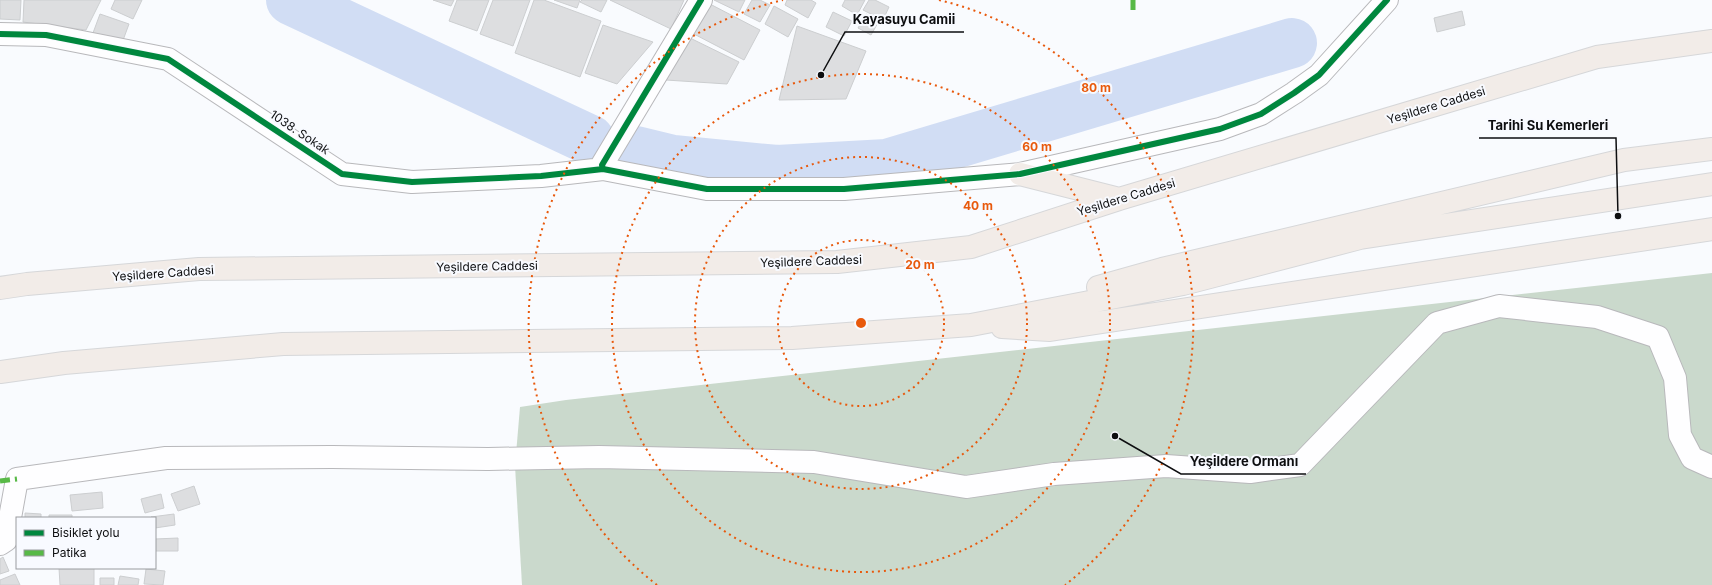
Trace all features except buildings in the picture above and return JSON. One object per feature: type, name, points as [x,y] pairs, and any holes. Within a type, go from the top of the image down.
[{"type":"highway","name":"Yeşildere Caddesi","points":[[0,288],[27,284],[199,269],[837,262],[971,247],[1119,199],[1597,57],[1712,41]]},
{"type":"highway","points":[[971,325],[1169,267],[1624,160],[1712,149]]},
{"type":"highway","points":[[1020,174],[1119,199]]},
{"type":"highway","points":[[0,372],[64,364],[283,344],[792,338],[971,325],[1183,284],[1360,238],[1712,184]]},
{"type":"highway","points":[[971,325],[1050,330],[1712,229]]},
{"type":"street","points":[[603,169],[602,165],[701,0]]},
{"type":"street","name":"1038. Sokak","points":[[0,34],[46,34],[168,58],[342,174],[412,182],[540,176],[603,169],[707,189],[844,189],[1020,174],[1220,129],[1261,114],[1319,75],[1387,0]]},
{"type":"street","points":[[0,544],[6,540],[17,479],[166,458],[598,458],[814,462],[966,487],[1054,474],[1166,466],[1250,472],[1300,465],[1437,323],[1499,306],[1597,317],[1658,337],[1675,378],[1680,435],[1692,458],[1712,467]]},
{"type":"green space","points":[[1712,273],[1712,585],[522,585],[515,466],[520,407],[566,400]]},
{"type":"waterway","points":[[291,0],[590,140]]},
{"type":"waterway","points":[[636,151],[673,160],[777,170],[887,164],[1292,43]]},
{"type":"marked path","points":[[1133,0],[1133,15]]},
{"type":"marked path","points":[[0,481],[17,479]]},
{"type":"cycle path","points":[[603,169],[602,165],[701,0]]},
{"type":"cycle path","points":[[0,34],[46,35],[168,59],[342,174],[412,182],[541,176],[603,169],[707,189],[844,189],[1020,174],[1220,129],[1261,114],[1319,75],[1387,0]]},
{"type":"place","name":"Kayasuyu Camii","points":[[821,75]]},
{"type":"place","name":"Tarihi Su Kemerleri","points":[[1618,216]]},
{"type":"place","name":"Yeşildere Ormanı","points":[[1115,436]]}]
